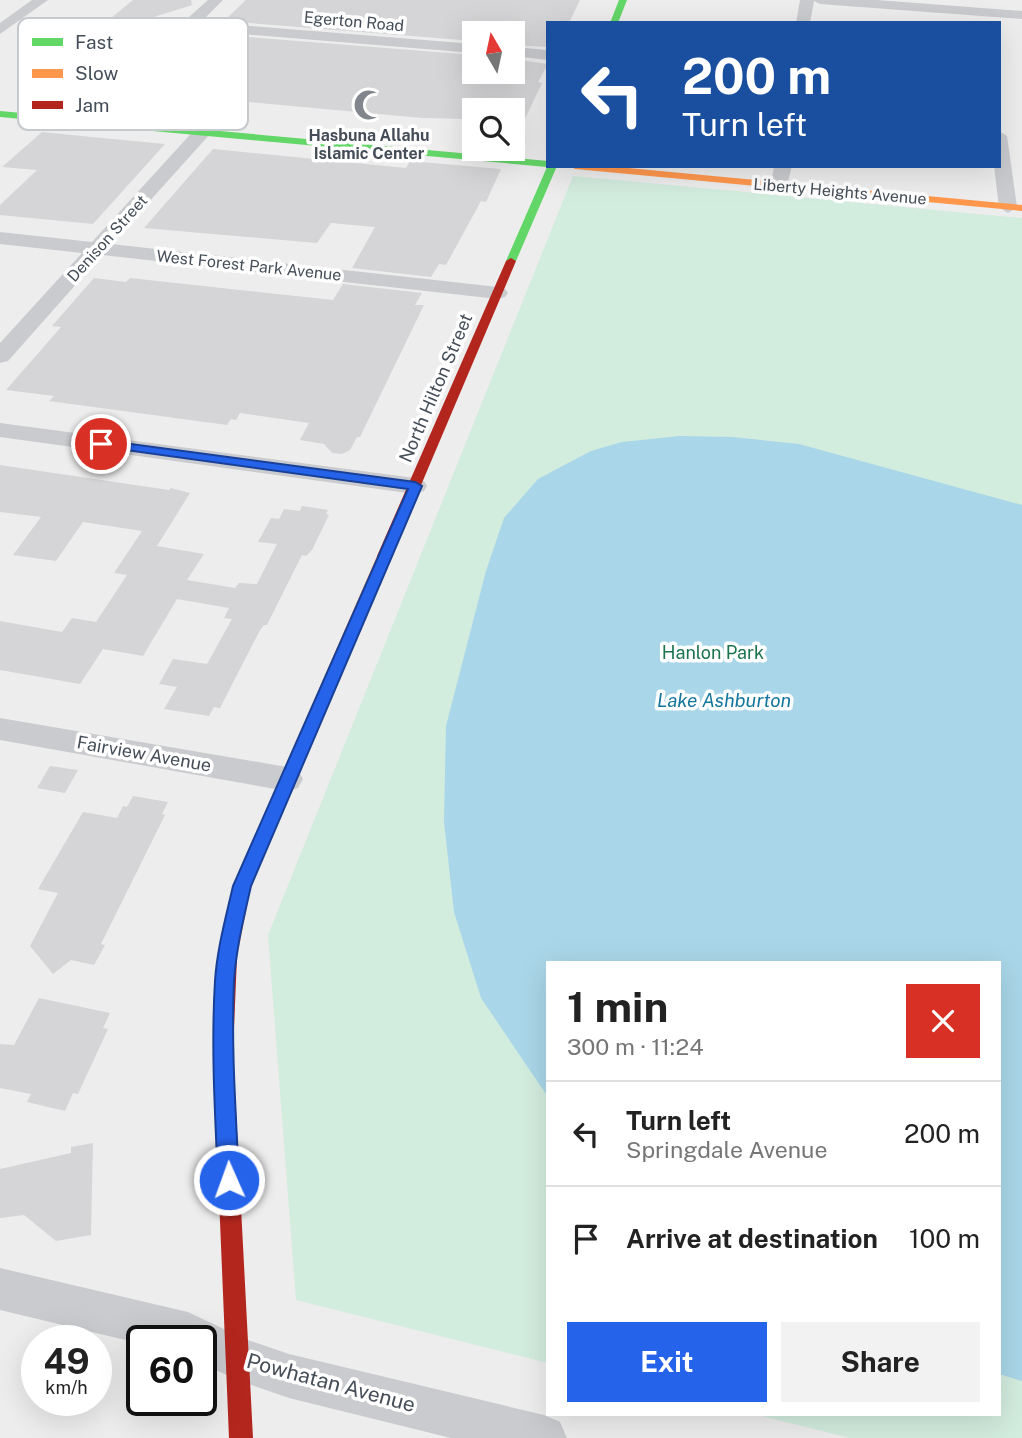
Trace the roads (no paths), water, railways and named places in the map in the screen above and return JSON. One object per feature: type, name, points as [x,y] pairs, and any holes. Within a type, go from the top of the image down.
[{"type":"main road","points":[[615,21],[623,0]]},
{"type":"main road","points":[[0,100],[18,102]]},
{"type":"main road","points":[[0,114],[18,116]]},
{"type":"main road","points":[[248,129],[462,143]]},
{"type":"main road","points":[[243,130],[546,165]]},
{"type":"main road","points":[[525,149],[546,151]]},
{"type":"main road","name":"North Hilton Street","points":[[241,1438],[223,1053],[225,979],[231,931],[242,886],[498,293],[549,168]]},
{"type":"main road","name":"Liberty Heights Avenue","points":[[627,168],[782,174]]},
{"type":"main road","name":"Liberty Heights Avenue","points":[[741,168],[1015,200]]},
{"type":"street","points":[[0,30],[41,0]]},
{"type":"street","points":[[196,18],[216,0]]},
{"type":"street","points":[[803,21],[807,0]]},
{"type":"street","points":[[820,0],[1022,15]]},
{"type":"street","name":"Egerton Road","points":[[248,30],[462,47]]},
{"type":"street","points":[[525,53],[546,55]]},
{"type":"street","name":"Denison Street","points":[[0,356],[204,130]]},
{"type":"street","points":[[1001,144],[1015,200]]},
{"type":"street","name":"West Forest Park Avenue","points":[[0,238],[498,293]]},
{"type":"street","points":[[0,430],[415,486]]},
{"type":"street","name":"Fairview Avenue","points":[[0,729],[287,779]]},
{"type":"street","name":"Powhatan Avenue","points":[[0,1289],[188,1334],[237,1358],[289,1376],[544,1438]]},
{"type":"water","name":"Lake Ashburton","points":[[680,436],[732,437],[799,444],[1022,505],[1022,1381],[1001,1375],[1001,961],[546,961],[546,1094],[481,998],[454,912],[444,822],[446,726],[486,571],[504,518],[538,479],[591,451],[622,442]]},
{"type":"place","name":"Hasbuna Allahu Islamic Center","points":[[369,105]]},
{"type":"park label","name":"Hanlon Park","points":[[713,653]]}]
